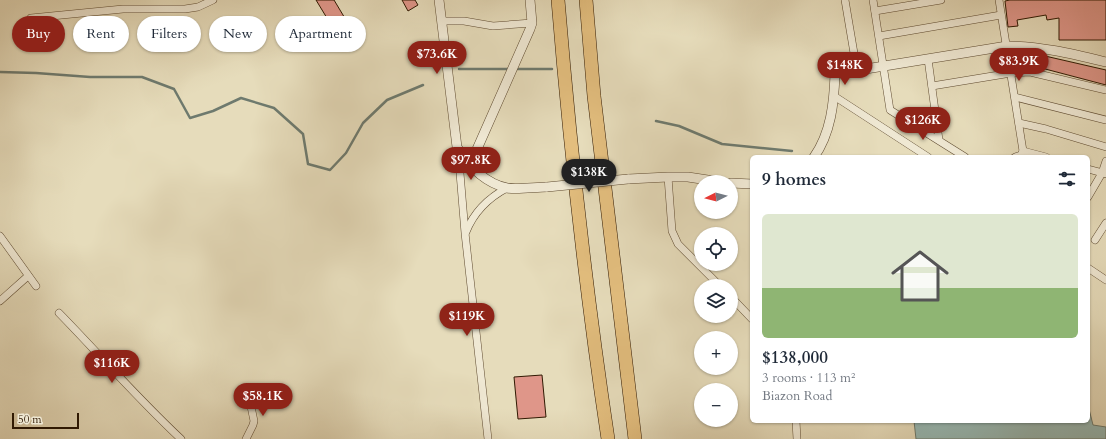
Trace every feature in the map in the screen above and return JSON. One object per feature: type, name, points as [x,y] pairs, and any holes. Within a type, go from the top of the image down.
[{"type":"highway","points":[[558,0],[566,100],[584,262],[608,439]]},
{"type":"highway","points":[[586,0],[594,96],[636,439]]},
{"type":"street","points":[[51,16],[123,9],[184,9],[198,7],[213,0]]},
{"type":"street","points":[[439,0],[457,147],[488,439]]},
{"type":"street","points":[[470,165],[532,23],[530,0]]},
{"type":"street","points":[[845,0],[857,71]]},
{"type":"street","points":[[873,0],[890,110],[962,155]]},
{"type":"street","points":[[875,12],[941,0]]},
{"type":"street","points":[[999,0],[1024,151],[1021,155]]},
{"type":"street","points":[[878,36],[1001,14]]},
{"type":"street","points":[[442,22],[464,21],[493,26],[532,23]]},
{"type":"street","points":[[815,155],[823,142],[832,112],[835,74],[1007,46],[1043,48],[1106,62]]},
{"type":"street","points":[[928,58],[939,140]]},
{"type":"street","points":[[932,86],[1012,73],[1030,72],[1106,90]]},
{"type":"street","points":[[834,96],[925,155]]},
{"type":"street","points":[[1016,97],[1106,120]]},
{"type":"street","points":[[1019,123],[1106,147]]},
{"type":"street","points":[[457,147],[470,165],[483,176],[507,188]]},
{"type":"street","points":[[1024,151],[1039,155]]},
{"type":"street","points":[[1090,194],[1104,174],[1106,161]]},
{"type":"street","points":[[1090,170],[1104,174]]},
{"type":"street","points":[[465,233],[480,208],[495,194],[507,188],[547,187],[628,179],[668,177],[694,178]]},
{"type":"street","points":[[668,177],[672,231],[678,244],[713,279]]},
{"type":"street","points":[[738,183],[750,184]]},
{"type":"street","points":[[1095,240],[1106,223]]},
{"type":"street","points":[[0,238],[36,286]]},
{"type":"street","points":[[1090,269],[1106,280]]},
{"type":"street","points":[[0,301],[28,276]]},
{"type":"street","points":[[738,305],[750,318]]},
{"type":"street","points":[[59,313],[104,359],[135,394],[181,439]]},
{"type":"street","points":[[246,439],[254,420],[248,392]]},
{"type":"street","points":[[796,423],[797,439]]},
{"type":"water","points":[[1090,413],[1093,425],[1106,427],[1106,439],[916,439],[914,423],[1090,423]]},
{"type":"building","points":[[316,0],[334,0],[344,16],[326,16]]},
{"type":"building","points":[[402,0],[415,0],[418,5],[408,11]]},
{"type":"building","points":[[1106,0],[1106,40],[1059,40],[1059,18],[1047,20],[1046,15],[1017,20],[1018,26],[1008,27],[1005,1]]},
{"type":"building","points":[[1013,53],[1032,53],[1106,70],[1106,85],[1030,65],[1016,68]]},
{"type":"building","points":[[542,375],[546,417],[518,419],[514,377]]},
{"type":"waterway","points":[[459,69],[509,69]]},
{"type":"waterway","points":[[514,69],[552,69]]},
{"type":"waterway","points":[[0,72],[90,77],[142,77],[174,89],[190,118],[213,111],[241,98],[274,108],[303,134],[308,164],[330,170],[346,153],[363,123],[387,100],[423,85]]},
{"type":"waterway","points":[[656,121],[679,126],[722,144],[792,151]]}]
